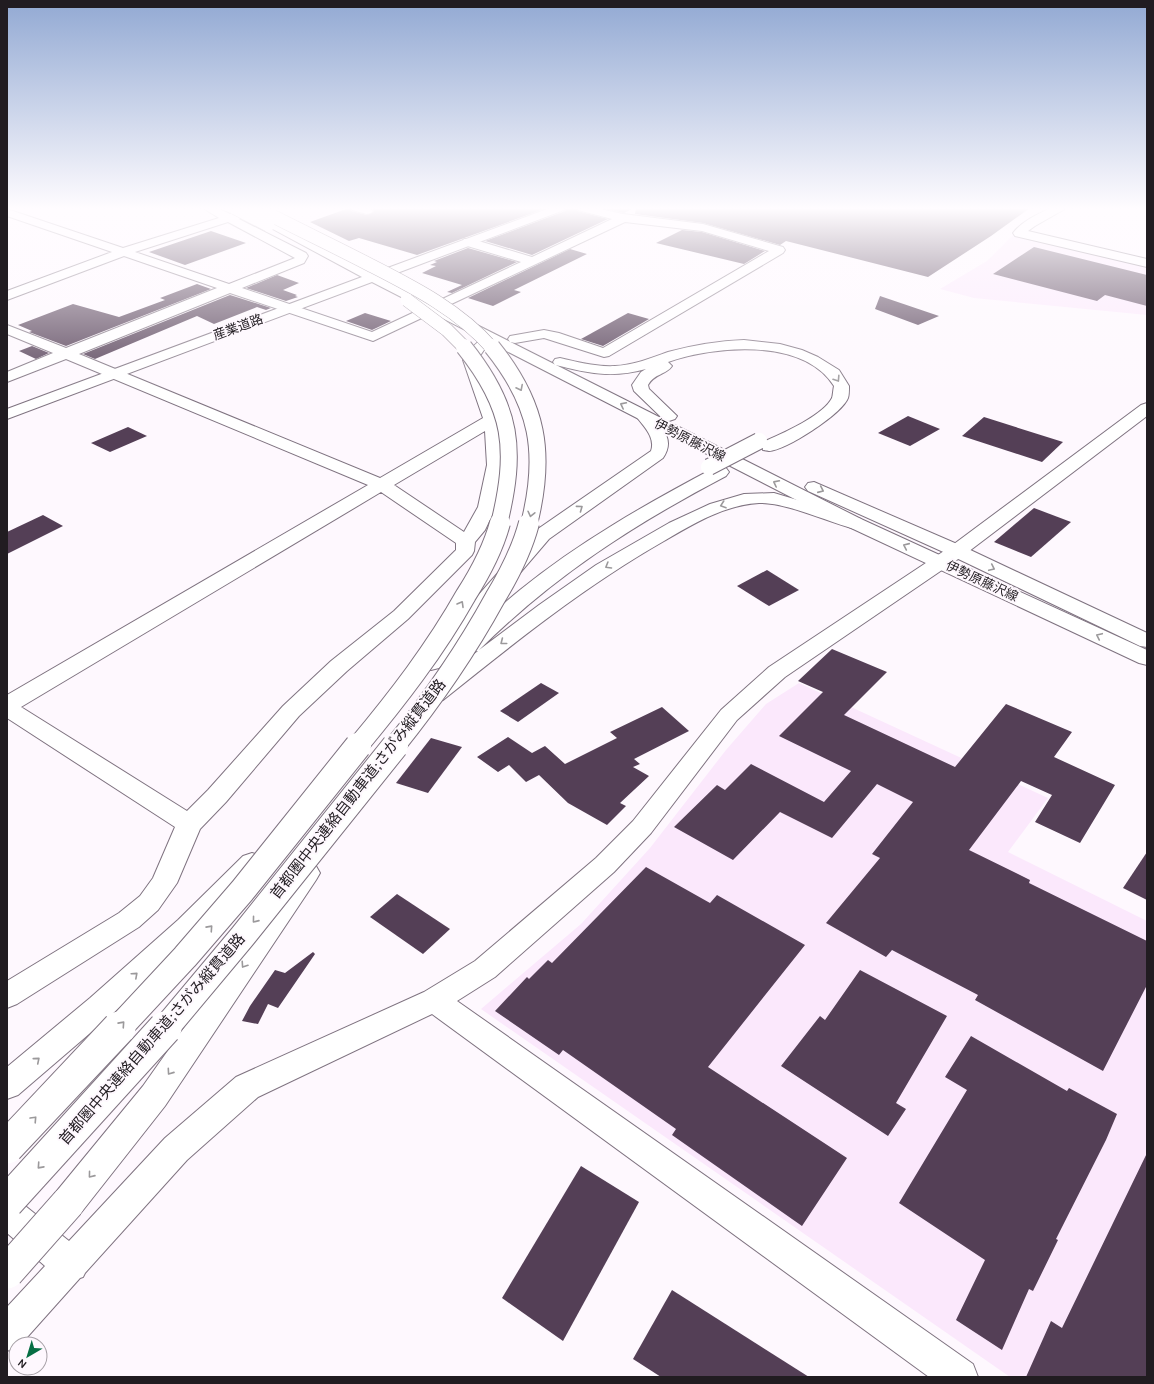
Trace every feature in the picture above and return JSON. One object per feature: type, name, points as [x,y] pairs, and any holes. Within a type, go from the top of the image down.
[{"type":"main road","points":[[7,296],[69,273]]},
{"type":"main road","points":[[186,273],[374,337],[509,273]]},
{"type":"main road","points":[[7,377],[268,273]]},
{"type":"main road","name":"首都圏中央連絡自動車道;さがみ縦貫道路","points":[[7,1147],[108,1039],[242,891],[396,700],[448,627],[483,566],[496,536],[503,508],[510,460],[509,435],[498,395],[488,377],[464,344],[448,329],[392,290],[361,273]]},
{"type":"main road","name":"伊勢原藤沢線","points":[[379,273],[432,308],[855,523],[949,557],[1147,641]]},
{"type":"main road","name":"伊勢原藤沢線","points":[[379,273],[447,302],[560,362],[798,479],[1147,660]]},
{"type":"main road","name":"首都圏中央連絡自動車道;さがみ縦貫道路","points":[[7,1202],[181,1010],[417,720],[489,612],[518,552],[529,525],[538,474],[538,451],[535,428],[522,390],[500,355],[470,326],[433,299],[379,273]]},
{"type":"main road","name":"産業道路","points":[[7,414],[386,273]]},
{"type":"main road","points":[[515,339],[544,334],[604,353],[741,273]]},
{"type":"main road","points":[[7,329],[382,485],[466,541]]},
{"type":"main road","points":[[7,996],[129,920],[149,902],[164,883],[189,824],[217,796],[291,711],[339,666],[401,615],[441,577],[465,551],[466,541],[476,530],[487,507],[496,465],[492,420],[470,360],[479,347],[494,340]]},
{"type":"main road","points":[[456,634],[558,555],[608,520],[825,416],[837,404],[842,392],[841,386],[834,374],[826,367],[812,359],[778,349],[732,344],[688,351],[634,368],[620,370],[591,370],[560,362]]},
{"type":"main road","points":[[669,416],[642,392],[640,385],[646,375],[667,365],[713,352],[746,351],[785,357],[811,368],[822,377],[827,388],[824,398],[818,406],[764,444]]},
{"type":"main road","points":[[7,1333],[176,1149],[247,1087],[434,1000],[484,969],[605,865],[642,827],[729,715],[777,672],[949,557],[1147,408]]},
{"type":"main road","points":[[7,1085],[100,1007],[188,928],[341,771],[456,634],[542,535],[657,454],[661,449],[661,444],[657,434],[644,416]]},
{"type":"main road","points":[[189,824],[7,706],[492,420]]},
{"type":"main road","points":[[7,1272],[68,1203],[154,1096],[367,785],[435,695],[461,655],[488,628],[543,581],[585,550],[714,469]]},
{"type":"main road","points":[[435,695],[534,618],[603,569],[648,542],[712,509],[740,500],[761,497],[774,498],[855,523]]},
{"type":"main road","points":[[434,1000],[960,1377]]},
{"type":"main road","points":[[7,1212],[71,1265]]},
{"type":"shaded area","points":[[968,273],[1147,273],[1147,315],[974,298],[940,289]]},
{"type":"shaded area","points":[[799,683],[1048,798],[1008,852],[1147,921],[1147,1377],[1010,1377],[481,1009],[581,924],[650,848],[726,750],[766,704]]},
{"type":"building","points":[[422,273],[495,273],[452,293],[447,292],[462,285]]},
{"type":"building","points":[[521,273],[549,273],[514,290],[521,292],[493,306],[468,298]]},
{"type":"building","points":[[911,273],[935,273],[928,277]]},
{"type":"building","points":[[995,273],[1137,273],[1147,275],[1147,306],[1105,295],[1097,301],[993,274]]},
{"type":"building","points":[[277,275],[299,283],[283,290],[297,295],[295,296],[298,297],[286,301],[246,288]]},
{"type":"building","points":[[197,284],[211,289],[66,346],[29,332],[32,331],[18,325],[73,304],[119,317],[165,300],[160,298]]},
{"type":"building","points":[[230,295],[271,308],[266,310],[257,307],[214,324],[197,316],[95,359],[83,354]]},
{"type":"building","points":[[880,296],[939,316],[918,325],[875,309]]},
{"type":"building","points":[[365,313],[391,321],[372,330],[346,321]]},
{"type":"building","points":[[628,313],[649,319],[603,346],[581,339]]},
{"type":"building","points":[[32,346],[49,353],[36,359],[19,351]]},
{"type":"building","points":[[908,416],[940,429],[910,446],[878,433]]},
{"type":"building","points":[[984,417],[1063,442],[1042,462],[962,436]]},
{"type":"building","points":[[128,427],[147,436],[110,452],[91,443]]},
{"type":"building","points":[[1034,508],[1071,522],[1031,557],[994,542]]},
{"type":"building","points":[[43,515],[63,526],[7,554],[7,532]]},
{"type":"building","points":[[767,570],[799,590],[769,606],[737,586]]},
{"type":"building","points":[[832,649],[887,672],[844,715],[955,767],[1006,704],[1072,732],[1054,757],[1115,785],[1080,843],[1035,822],[1052,795],[1021,781],[969,850],[1030,880],[1029,883],[1147,941],[1147,985],[1103,1071],[975,1000],[978,995],[892,950],[886,957],[826,923],[880,858],[872,854],[913,802],[877,784],[832,838],[780,812],[733,860],[674,827],[717,785],[725,790],[751,764],[824,802],[851,771],[779,736],[823,692],[798,681]]},
{"type":"building","points":[[541,683],[559,693],[518,722],[500,711]]},
{"type":"building","points":[[662,707],[689,731],[634,759],[640,764],[633,767],[649,776],[620,803],[626,806],[607,825],[568,803],[539,775],[526,782],[509,765],[498,772],[477,757],[508,737],[532,753],[545,746],[565,764],[617,738],[610,732]]},
{"type":"building","points":[[431,738],[462,747],[428,793],[396,783]]},
{"type":"building","points":[[1147,852],[1147,900],[1123,888]]},
{"type":"building","points":[[646,867],[710,903],[717,895],[805,945],[708,1067],[847,1158],[802,1226],[672,1135],[676,1129],[563,1050],[559,1055],[495,1011],[527,977],[529,979],[548,960],[552,963]]},
{"type":"building","points":[[397,894],[450,929],[423,954],[370,917]]},
{"type":"building","points":[[313,952],[315,954],[278,1008],[268,1004],[258,1024],[242,1021],[250,1006],[275,970],[285,973]]},
{"type":"building","points":[[860,970],[947,1016],[896,1103],[906,1109],[888,1136],[781,1066],[820,1016],[825,1020]]},
{"type":"building","points":[[971,1036],[1067,1091],[1069,1088],[1117,1114],[1106,1140],[1056,1239],[1058,1240],[1033,1291],[1029,1289],[1002,1350],[956,1320],[985,1260],[899,1203],[967,1090],[945,1077]]},
{"type":"building","points":[[1147,1153],[1147,1377],[1026,1377],[1051,1321],[1062,1328]]},
{"type":"building","points":[[581,1166],[639,1202],[563,1341],[502,1298]]},
{"type":"building","points":[[672,1290],[809,1377],[661,1377],[633,1359]]}]
